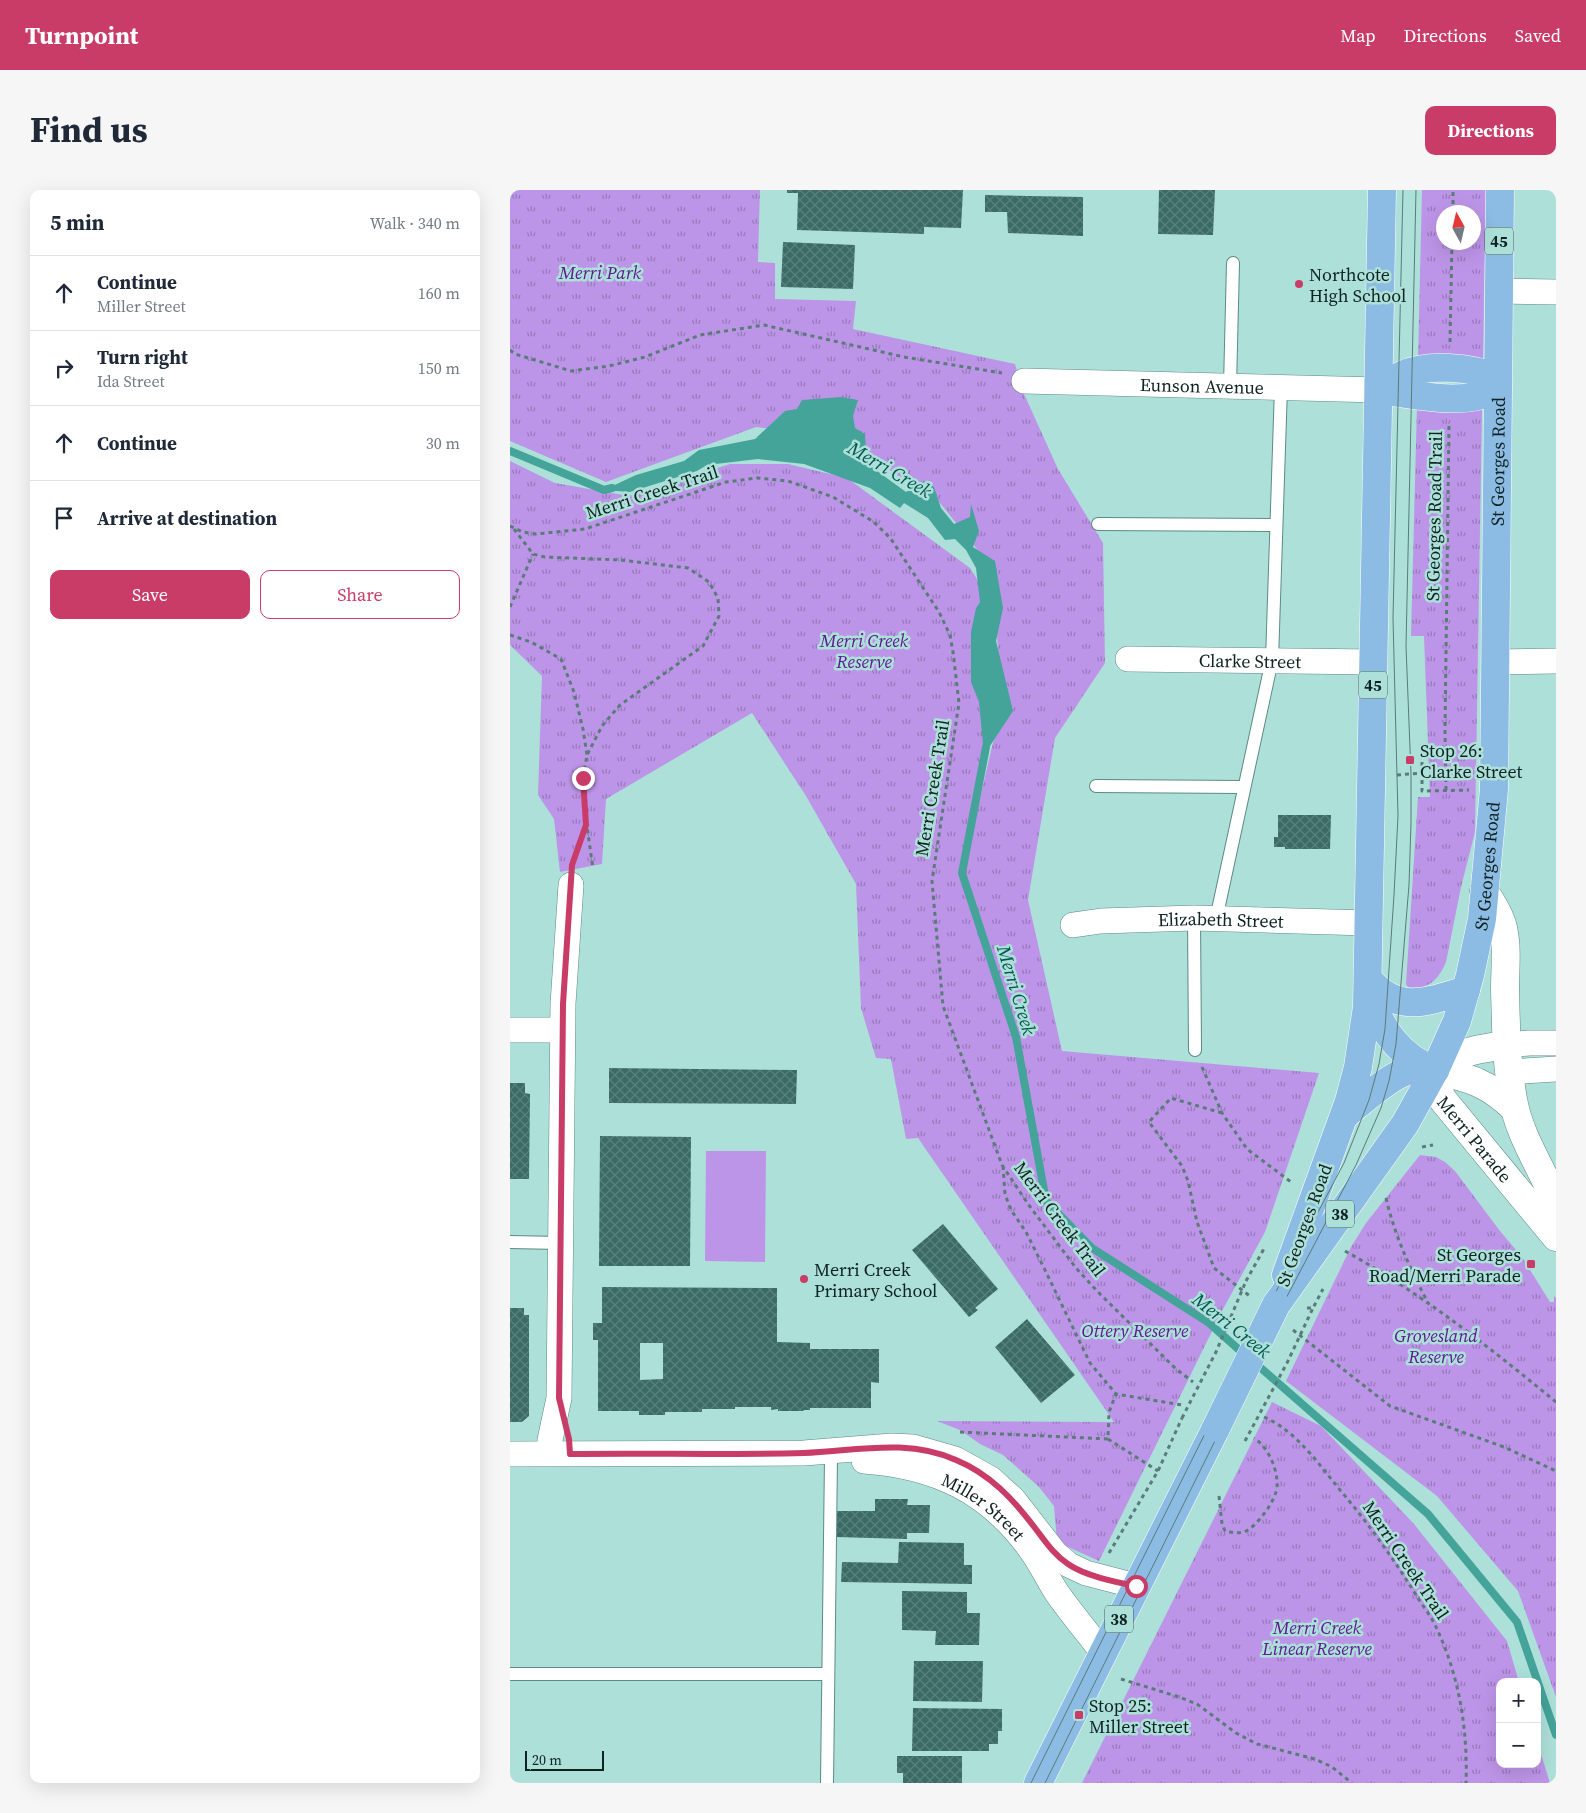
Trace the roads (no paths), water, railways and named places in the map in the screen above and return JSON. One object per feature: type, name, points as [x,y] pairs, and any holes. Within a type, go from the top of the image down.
[{"type":"highway","name":"St Georges Road","points":[[1038,1783],[1276,1305],[1340,1127],[1360,1058],[1369,980],[1368,923],[1382,190]]},
{"type":"highway","name":"St Georges Road","points":[[1276,1305],[1405,1124],[1435,1070],[1457,1021],[1482,919],[1494,789],[1500,190]]},
{"type":"highway","points":[[1450,368],[1481,371],[1497,383],[1481,396],[1450,398],[1379,390],[1408,372],[1430,369],[1450,368]]},
{"type":"highway","points":[[1369,980],[1387,998],[1401,1002],[1426,1001],[1466,990]]},
{"type":"highway","points":[[1369,980],[1372,1001],[1390,1036],[1408,1056],[1424,1066],[1435,1070]]},
{"type":"highway","points":[[1340,1127],[1398,1075],[1414,1070],[1435,1070]]},
{"type":"main road","points":[[1484,891],[1495,908],[1502,924],[1505,942],[1507,1045],[1514,1108]]},
{"type":"main road","points":[[1435,1070],[1456,1056],[1480,1049],[1507,1045]]},
{"type":"main road","points":[[1435,1070],[1472,1073],[1510,1072]]},
{"type":"main road","name":"Merri Parade","points":[[1556,1203],[1522,1132],[1514,1108],[1500,1095],[1480,1082],[1435,1070],[1436,1086],[1443,1100],[1556,1237]]},
{"type":"street","points":[[1498,291],[1556,292]]},
{"type":"street","name":"Eunson Avenue","points":[[1024,381],[1379,390]]},
{"type":"street","name":"Clarke Street","points":[[1128,659],[1374,662]]},
{"type":"street","points":[[1496,662],[1556,661]]},
{"type":"street","points":[[560,1454],[550,1440],[559,1398],[562,1030],[571,885]]},
{"type":"street","name":"Elizabeth Street","points":[[1073,925],[1101,921],[1205,919],[1368,923]]},
{"type":"street","points":[[510,1030],[562,1030]]},
{"type":"street","points":[[1507,1045],[1556,1043]]},
{"type":"street","points":[[1510,1072],[1556,1069]]},
{"type":"street","name":"Miller Street","points":[[510,1454],[804,1453],[901,1446],[913,1447],[955,1459],[978,1471],[1001,1488],[1013,1499],[1062,1560],[1077,1570],[1136,1586]]},
{"type":"street","name":"Miller Street","points":[[804,1453],[831,1458],[910,1466],[940,1476],[984,1500],[997,1510],[1023,1539],[1056,1591],[1103,1653]]},
{"type":"lane","points":[[1230,386],[1233,263]]},
{"type":"lane","points":[[1195,1050],[1205,919],[1244,787],[1272,660],[1281,387]]},
{"type":"lane","points":[[1098,524],[1276,525]]},
{"type":"lane","points":[[1096,786],[1244,787]]},
{"type":"lane","points":[[510,1242],[560,1243]]},
{"type":"lane","points":[[827,1783],[831,1458]]},
{"type":"lane","points":[[510,1674],[827,1674]]},
{"type":"water","points":[[841,397],[858,400],[853,416],[855,428],[865,434],[866,451],[862,460],[906,492],[924,481],[934,487],[941,508],[954,524],[970,517],[971,504],[979,531],[973,547],[995,561],[1003,608],[996,641],[1013,711],[984,755],[979,702],[971,682],[971,632],[976,608],[980,602],[976,568],[966,550],[955,539],[945,540],[928,518],[904,503],[900,508],[870,488],[804,464],[758,459],[707,465],[697,471],[630,492],[604,490],[636,475],[684,461],[699,450],[755,439],[785,411],[797,409],[802,400]]},
{"type":"waterway","name":"Merri Creek","points":[[510,451],[604,490],[612,488]]},
{"type":"waterway","name":"Merri Creek","points":[[986,747],[962,873],[1016,1037],[1046,1201],[1092,1248],[1209,1323],[1245,1355]]},
{"type":"waterway","name":"Merri Creek","points":[[1254,1362],[1428,1514],[1517,1622],[1556,1735]]},
{"type":"tram line","points":[[1031,1783],[1270,1303],[1344,1163],[1369,1100],[1379,1064],[1385,1029],[1398,816],[1393,618],[1403,190]]},
{"type":"tram line","points":[[1045,1783],[1282,1306],[1356,1165],[1381,1108],[1389,1081],[1396,1044],[1409,885],[1411,823],[1406,646],[1416,190]]},
{"type":"place","name":"Northcote High School","points":[[1299,284]]},
{"type":"place","name":"Stop 26: Clarke Street","points":[[1410,760]]},
{"type":"place","name":"St Georges Road/Merri Parade","points":[[1531,1264]]},
{"type":"place","name":"Merri Creek Primary School","points":[[804,1279]]},
{"type":"place","name":"Stop 25: Miller Street","points":[[1079,1715]]},
{"type":"park label","name":"Merri Park","points":[[600,272]]},
{"type":"park label","name":"Merri Creek Reserve","points":[[864,650]]},
{"type":"park label","name":"Ottery Reserve","points":[[1135,1330]]},
{"type":"park label","name":"Grovesland Reserve","points":[[1436,1345]]},
{"type":"park label","name":"Merri Creek Linear Reserve","points":[[1317,1637]]}]
